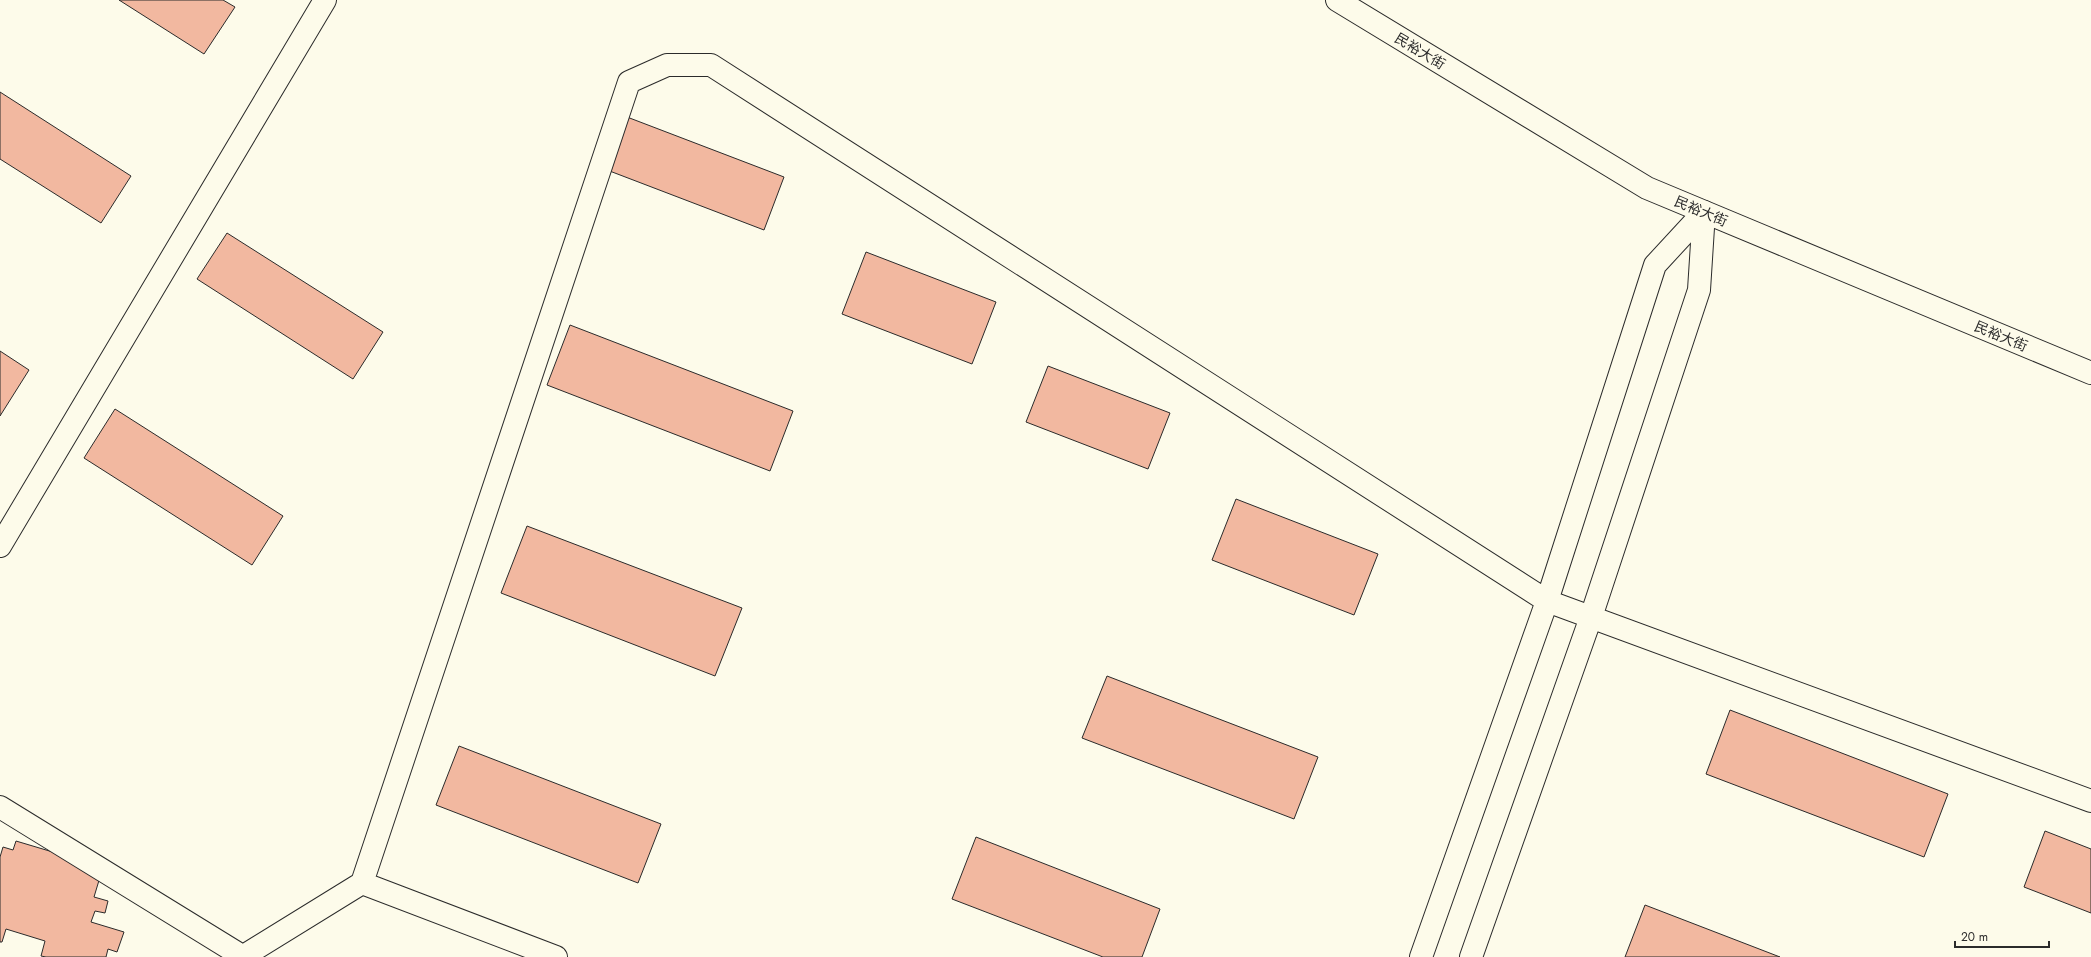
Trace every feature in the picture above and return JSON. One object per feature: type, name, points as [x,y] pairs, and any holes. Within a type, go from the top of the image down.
[{"type":"street","points":[[0,546],[325,0]]},
{"type":"street","name":"民裕大街","points":[[1337,0],[1647,188],[2091,373]]},
{"type":"street","points":[[0,807],[242,956],[362,883],[629,82],[667,65],[711,65],[1547,601],[2091,801]]},
{"type":"street","points":[[1421,957],[1547,601],[1655,266],[1704,212]]},
{"type":"street","points":[[1470,957],[1591,617],[1700,290],[1704,212]]},
{"type":"street","points":[[362,883],[556,957]]},
{"type":"building","points":[[119,0],[223,0],[235,7],[204,54]]},
{"type":"building","points":[[0,92],[131,176],[101,223],[0,159]]},
{"type":"building","points":[[627,117],[784,177],[764,230],[607,170]]},
{"type":"building","points":[[227,233],[383,332],[353,379],[197,279]]},
{"type":"building","points":[[866,252],[996,302],[972,364],[842,314]]},
{"type":"building","points":[[570,325],[793,411],[770,471],[547,385]]},
{"type":"building","points":[[0,351],[29,370],[0,416]]},
{"type":"building","points":[[1048,366],[1170,413],[1148,469],[1026,422]]},
{"type":"building","points":[[115,409],[283,516],[252,565],[84,458]]},
{"type":"building","points":[[1236,499],[1378,554],[1354,615],[1212,560]]},
{"type":"building","points":[[527,526],[742,608],[715,676],[501,593]]},
{"type":"building","points":[[1107,676],[1318,757],[1294,819],[1082,738]]},
{"type":"building","points":[[1730,710],[1948,794],[1924,857],[1706,774]]},
{"type":"building","points":[[459,746],[661,824],[638,883],[436,805]]},
{"type":"building","points":[[2045,831],[2091,849],[2091,913],[2024,887]]},
{"type":"building","points":[[976,837],[1160,909],[1142,957],[1103,957],[952,899]]},
{"type":"building","points":[[16,841],[103,867],[94,897],[108,901],[105,913],[95,911],[91,922],[124,932],[117,952],[108,949],[106,957],[41,956],[45,941],[6,929],[2,942],[0,942],[0,857],[3,847],[13,850]]},
{"type":"building","points":[[1645,905],[1780,957],[1625,957]]}]
